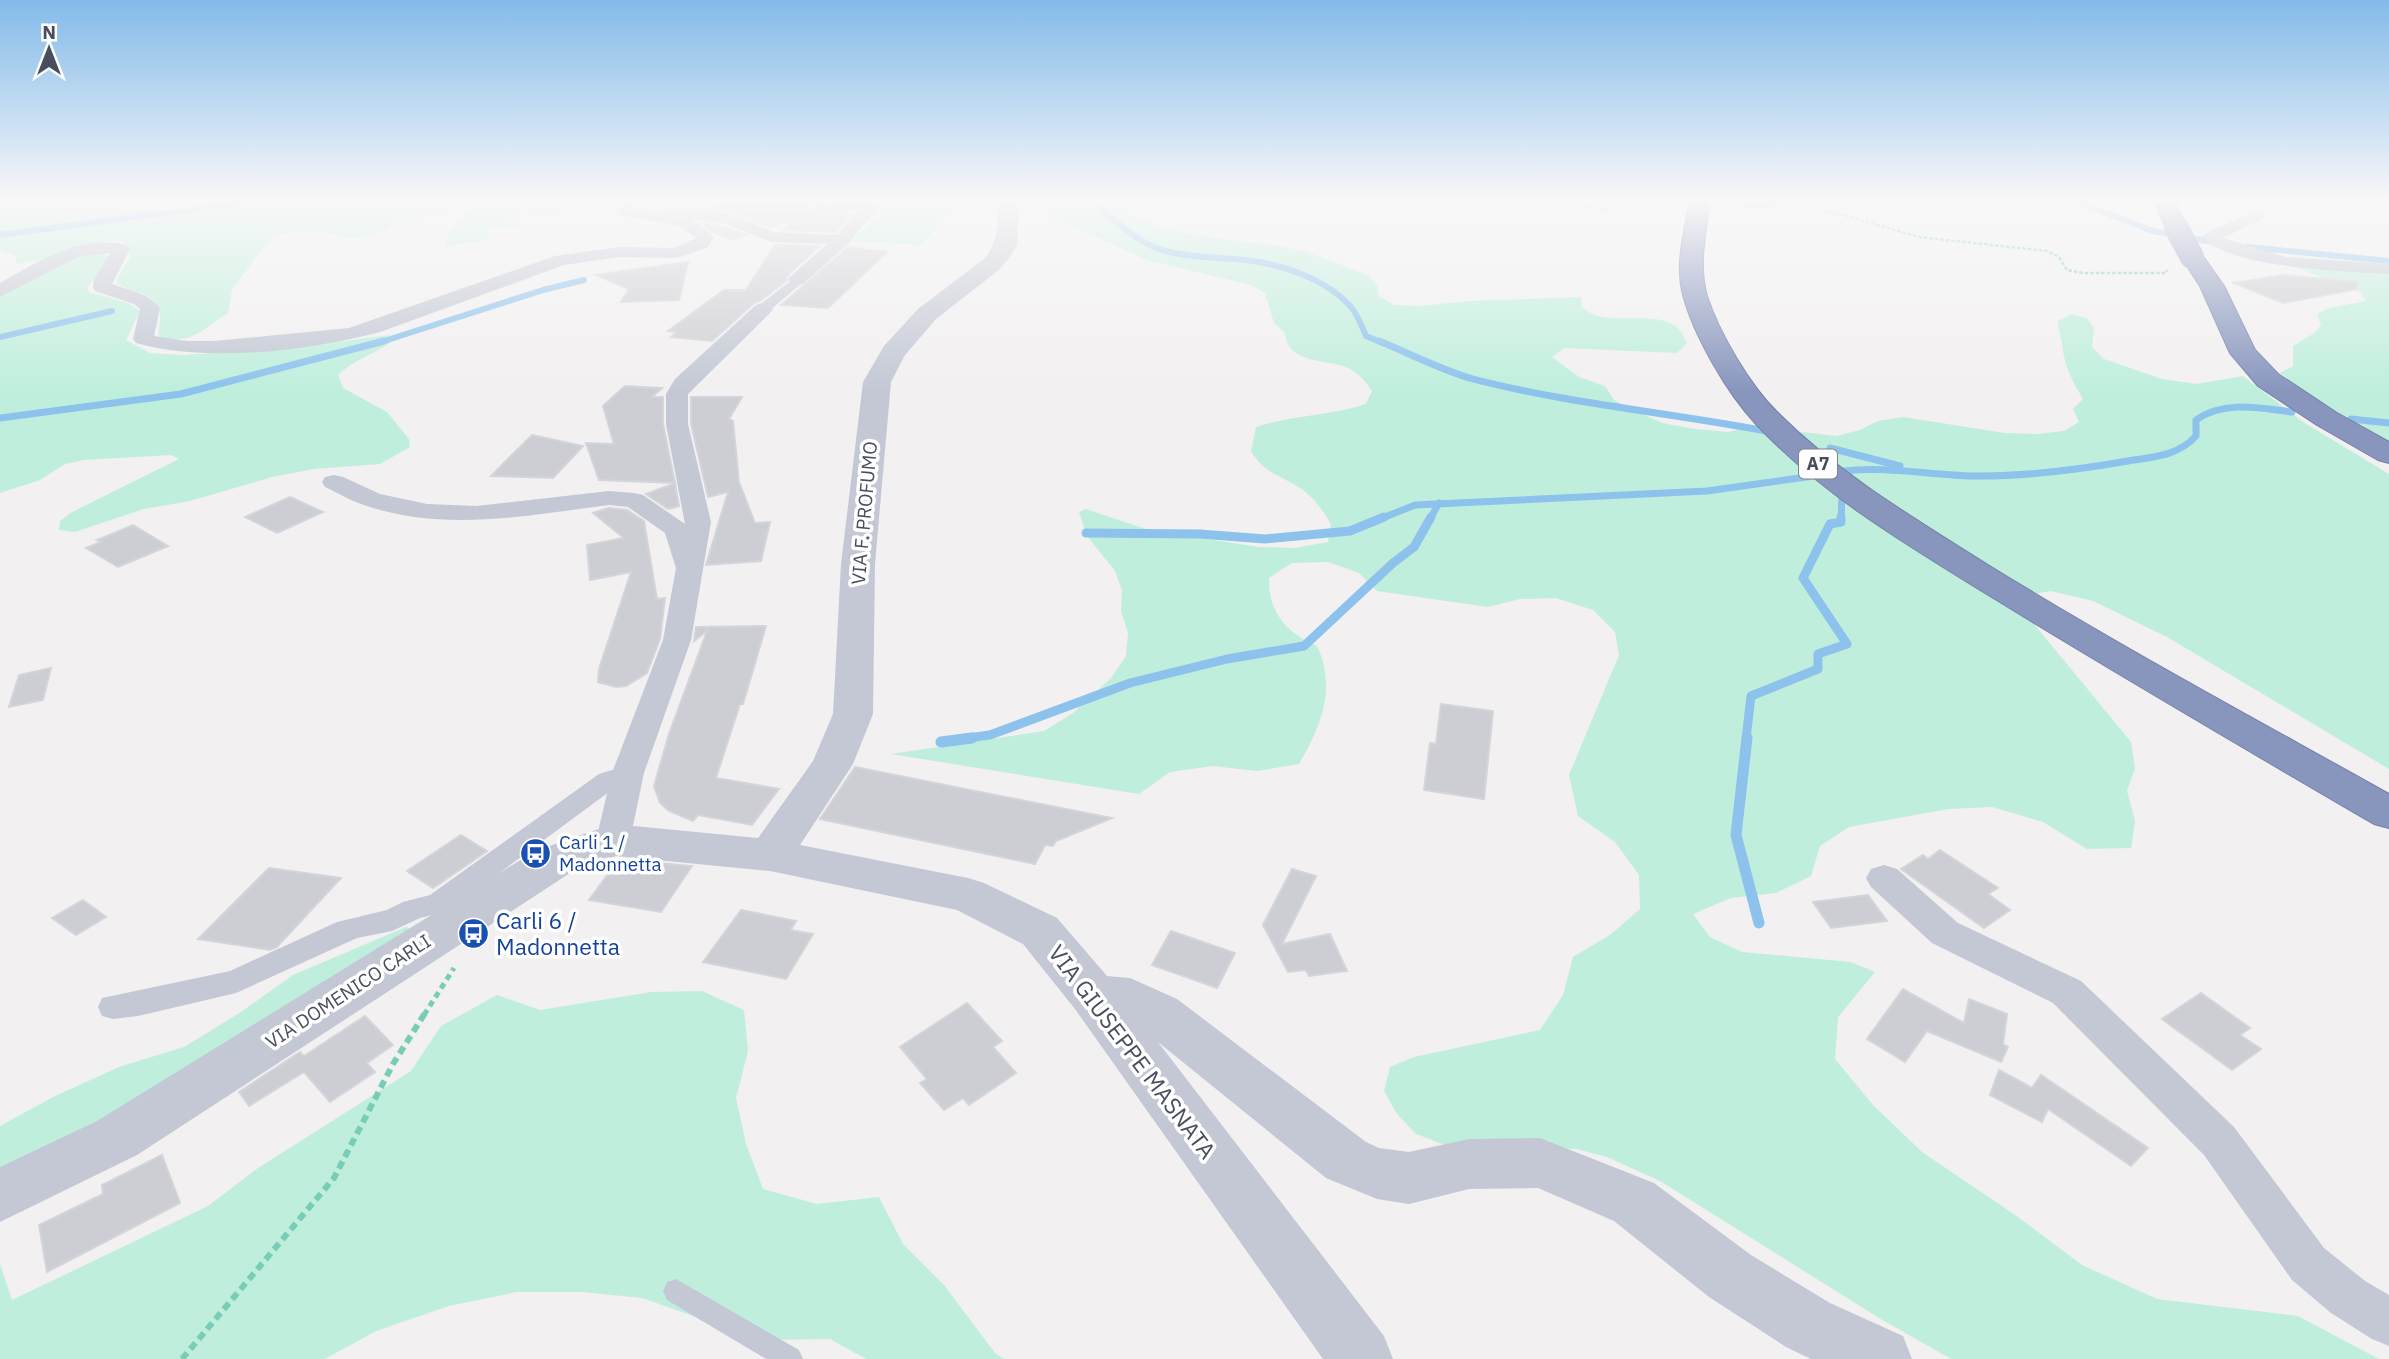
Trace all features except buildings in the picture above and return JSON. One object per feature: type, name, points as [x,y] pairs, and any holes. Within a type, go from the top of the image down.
[{"type":"highway","name":"A7","points":[[1693,264],[1695,296],[1721,351],[1763,416],[1805,454],[1875,509],[2074,633],[2389,813]]},
{"type":"highway","points":[[2185,264],[2212,286],[2242,353],[2268,380],[2327,419],[2389,454]]},
{"type":"street","points":[[0,291],[49,264]]},
{"type":"street","points":[[112,264],[103,279],[102,287],[141,300],[149,308],[143,339],[158,346],[194,348],[350,334],[551,264]]},
{"type":"street","points":[[613,840],[628,774],[677,639],[698,522],[677,424],[677,394],[683,384],[815,264]]},
{"type":"street","name":"VIA F. PROFUMO","points":[[770,855],[832,764],[853,715],[858,564],[877,382],[892,352],[927,314],[991,264]]},
{"type":"street","points":[[2321,264],[2389,269]]},
{"type":"street","points":[[334,482],[373,500],[427,511],[476,514],[609,498],[634,500],[677,530],[688,566]]},
{"type":"street","points":[[113,1007],[138,1004],[236,981],[347,930],[392,920],[413,909],[438,904],[608,780],[628,774]]},
{"type":"street","name":"VIA GIUSEPPE MASNATA","points":[[613,840],[770,855],[968,895],[1040,931],[1093,995],[1360,1359]]},
{"type":"street","name":"VIA DOMENICO CARLI","points":[[0,1195],[117,1138],[551,863],[613,840]]},
{"type":"street","points":[[1884,878],[1945,933],[2067,992],[2219,1141],[2308,1264],[2348,1297],[2389,1322]]},
{"type":"street","points":[[1093,995],[1130,998],[1159,1014],[1346,1160],[1377,1173],[1409,1178],[1469,1164],[1540,1163],[1634,1202],[1730,1276],[1808,1325],[1880,1359]]},
{"type":"lane","points":[[676,1291],[790,1359]]},
{"type":"path","points":[[2064,264],[2067,270],[2083,273],[2166,273],[2175,264]]},
{"type":"path","points":[[182,1359],[334,1178],[393,1064],[460,957]]},
{"type":"green space","points":[[56,264],[104,264],[87,288],[89,292],[128,303],[140,311],[126,340],[150,353],[182,355],[294,348],[389,335],[394,340],[338,375],[343,388],[387,412],[409,439],[410,447],[380,464],[314,469],[272,477],[190,501],[144,509],[75,532],[59,530],[60,521],[72,512],[179,459],[171,455],[84,460],[65,464],[40,480],[0,493],[0,296]]},
{"type":"green space","points":[[126,264],[251,264],[232,290],[228,313],[192,336],[175,340],[164,340],[158,334],[160,311],[157,304],[146,295],[117,284]]},
{"type":"green space","points":[[1165,264],[1340,264],[1369,276],[1377,286],[1379,296],[1394,305],[1421,306],[1469,301],[1581,297],[1582,307],[1594,314],[1608,318],[1668,322],[1679,330],[1687,343],[1677,353],[1564,348],[1552,357],[1579,377],[1605,386],[1614,400],[1662,423],[1695,429],[1728,432],[1753,426],[1836,436],[1860,430],[1878,421],[1903,417],[2005,433],[2064,431],[2079,422],[2073,409],[2083,399],[2067,366],[2058,327],[2058,321],[2071,314],[2087,318],[2094,328],[2092,347],[2104,359],[2162,379],[2196,384],[2243,376],[2303,422],[2389,474],[2389,769],[2167,637],[2093,601],[2051,591],[2002,600],[2030,619],[2131,742],[2135,768],[2127,791],[2135,821],[2131,848],[2087,849],[2043,822],[1992,807],[1948,809],[1849,827],[1820,846],[1811,876],[1776,893],[1731,898],[1693,914],[1710,937],[1742,952],[1851,962],[1875,972],[1838,1017],[1835,1059],[1873,1105],[1922,1152],[2018,1217],[2082,1265],[2157,1299],[2298,1316],[2379,1359],[1951,1359],[1879,1318],[1660,1181],[1607,1157],[1576,1149],[1445,1145],[1416,1134],[1397,1114],[1384,1091],[1390,1067],[1414,1057],[1540,1030],[1563,995],[1573,957],[1610,935],[1640,909],[1639,875],[1615,842],[1578,816],[1569,775],[1619,655],[1615,632],[1593,610],[1556,598],[1520,599],[1488,607],[1377,591],[1359,573],[1328,562],[1292,563],[1269,578],[1272,601],[1281,620],[1296,635],[1317,646],[1326,677],[1320,721],[1299,764],[1257,771],[1213,766],[1170,772],[1139,794],[891,754],[1044,731],[1073,713],[1111,678],[1126,656],[1128,633],[1121,611],[1122,590],[1115,571],[1087,536],[1079,512],[1086,509],[1149,530],[1259,547],[1295,548],[1328,542],[1331,524],[1322,510],[1303,490],[1268,470],[1256,459],[1251,451],[1256,427],[1366,404],[1372,391],[1359,375],[1348,368],[1309,359],[1293,351],[1285,333],[1274,323],[1265,293],[1251,285]]},
{"type":"green space","points":[[2308,266],[2389,272],[2389,447],[2323,408],[2280,373],[2293,366],[2293,346],[2316,332],[2321,324],[2317,314],[2329,308],[2366,301],[2360,292],[2297,268]]},
{"type":"green space","points":[[406,927],[423,933],[138,1113],[0,1174],[0,1126],[53,1097],[119,1067],[184,1047],[241,1012],[293,975]]},
{"type":"green space","points":[[702,991],[744,1010],[748,1051],[736,1098],[746,1144],[763,1189],[817,1204],[879,1197],[903,1244],[944,1285],[995,1353],[1004,1359],[866,1359],[830,1339],[761,1340],[642,1298],[581,1292],[517,1292],[449,1306],[376,1331],[325,1359],[0,1359],[0,1264],[12,1300],[208,1206],[258,1168],[411,1071],[441,1026],[497,995],[540,1010],[651,992]]},
{"type":"waterway","points":[[1269,264],[1302,274],[1329,288],[1351,307],[1366,336],[1383,343]]},
{"type":"waterway","points":[[378,343],[543,290],[584,280]]},
{"type":"waterway","points":[[0,337],[112,311]]},
{"type":"waterway","points":[[0,418],[181,394],[384,341]]},
{"type":"waterway","points":[[1379,341],[1461,375],[1510,388],[1771,432]]},
{"type":"waterway","points":[[1844,471],[1908,471],[1992,476],[2070,470],[2173,452],[2196,436],[2196,420],[2218,410],[2242,407],[2292,412]]},
{"type":"waterway","points":[[2351,419],[2389,423]]},
{"type":"waterway","points":[[1830,448],[1900,466]]},
{"type":"waterway","points":[[1439,504],[1707,491],[1813,476]]},
{"type":"waterway","points":[[1841,519],[1842,496]]},
{"type":"waterway","points":[[1380,519],[1415,505],[1439,504]]},
{"type":"waterway","points":[[1430,519],[1439,504]]},
{"type":"waterway","points":[[1086,533],[1200,534],[1265,539],[1350,531],[1384,517]]},
{"type":"waterway","points":[[959,739],[990,735],[1130,683],[1227,659],[1304,646],[1393,563],[1414,547],[1431,517]]},
{"type":"waterway","points":[[1746,739],[1751,696],[1818,669],[1818,654],[1847,644],[1803,578],[1830,524],[1841,522],[1841,519]]},
{"type":"waterway","points":[[941,742],[972,738]]},
{"type":"waterway","points":[[1747,738],[1736,835],[1759,923]]},
{"type":"place","name":"Carli 1 / Madonnetta","points":[[536,853]]},
{"type":"place","name":"Carli 6 / Madonnetta","points":[[473,934]]}]
